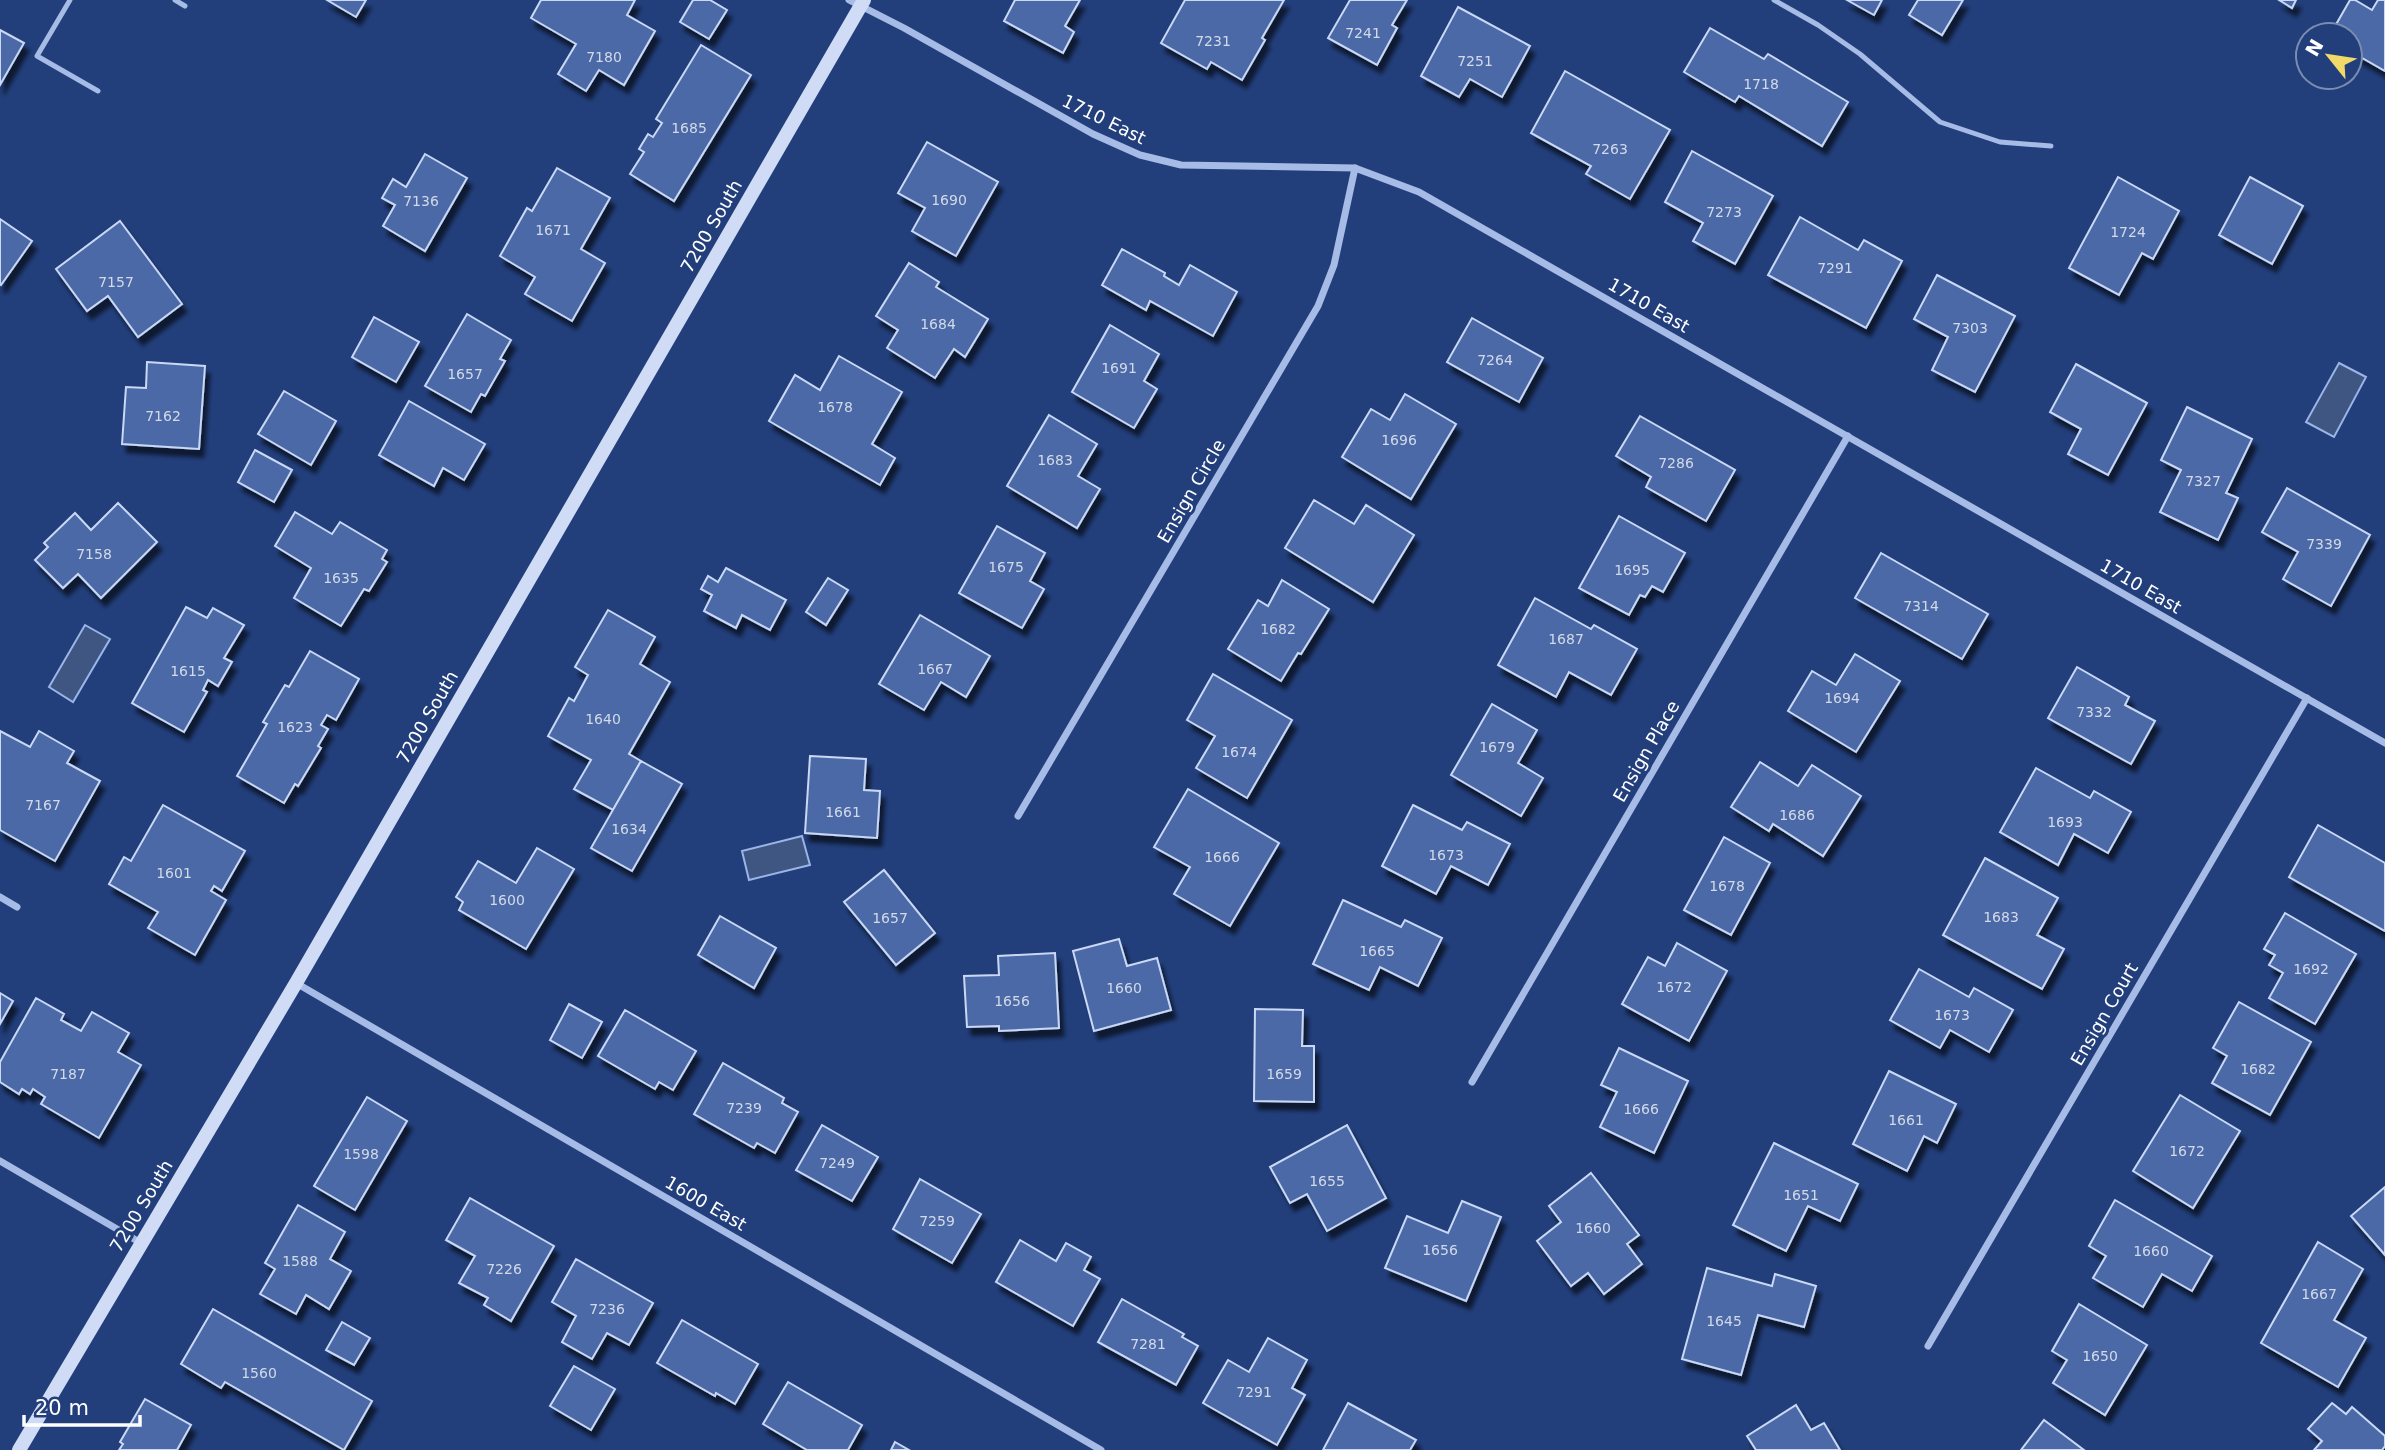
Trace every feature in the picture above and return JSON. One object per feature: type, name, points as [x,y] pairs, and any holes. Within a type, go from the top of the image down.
[{"type":"street","name":"1710 East","points":[[858,2],[1093,134],[1140,155],[1181,165],[1354,168],[1419,192],[2385,743]]},
{"type":"street","name":"7200 South","points":[[19,1450],[296,983],[858,2]]},
{"type":"street","name":"Ensign Circle","points":[[1018,816],[1318,306],[1334,265],[1354,168]]},
{"type":"street","name":"Ensign Place","points":[[1472,1082],[1848,436]]},
{"type":"street","name":"Ensign Court","points":[[1928,1346],[2307,698]]},
{"type":"street","points":[[0,897],[17,907]]},
{"type":"street","name":"1600 East","points":[[296,983],[1101,1450]]},
{"type":"street","points":[[0,1161],[141,1243]]},
{"type":"lane","points":[[70,0],[37,56],[97,91]]},
{"type":"lane","points":[[175,0],[185,6]]},
{"type":"lane","points":[[1774,0],[1818,25],[1860,54],[1940,122],[2000,142],[2051,146]]},
{"type":"water","points":[[2339,363],[2366,377],[2334,437],[2306,422]]},
{"type":"water","points":[[85,625],[110,639],[73,702],[49,687]]},
{"type":"water","points":[[802,836],[810,865],[749,880],[742,851]]},
{"type":"building","points":[[327,0],[366,0],[356,17]]},
{"type":"building","points":[[541,0],[635,0],[627,15],[655,31],[624,85],[599,70],[586,91],[558,74],[576,44],[531,18]]},
{"type":"building","points":[[693,0],[710,0],[727,10],[709,39],[680,22]]},
{"type":"building","points":[[1015,0],[1080,0],[1065,26],[1074,32],[1063,53],[1004,21]]},
{"type":"building","points":[[1185,0],[1284,0],[1242,80],[1211,62],[1207,69],[1161,43]]},
{"type":"building","points":[[1350,0],[1407,0],[1392,25],[1397,28],[1377,65],[1328,38]]},
{"type":"building","points":[[1847,0],[1882,0],[1874,15]]},
{"type":"building","points":[[1918,0],[1963,0],[1942,35],[1909,15]]},
{"type":"building","points":[[2279,0],[2296,0],[2292,8]]},
{"type":"building","points":[[2350,0],[2372,10],[2378,0],[2385,0],[2385,71],[2364,59],[2364,21],[2338,21]]},
{"type":"building","points":[[1458,7],[1530,46],[1502,97],[1470,79],[1459,97],[1421,76]]},
{"type":"building","points":[[1710,28],[1764,59],[1768,54],[1848,102],[1822,146],[1739,96],[1735,102],[1684,72]]},
{"type":"building","points":[[0,30],[24,43],[0,85]]},
{"type":"building","points":[[701,45],[751,75],[674,201],[630,174],[644,152],[639,149],[648,134],[653,137],[662,123],[656,119]]},
{"type":"building","points":[[1565,71],[1670,130],[1630,199],[1586,174],[1591,166],[1531,133]]},
{"type":"building","points":[[927,142],[998,182],[956,256],[912,231],[925,208],[898,193]]},
{"type":"building","points":[[1692,151],[1773,196],[1735,264],[1693,241],[1703,223],[1665,202]]},
{"type":"building","points":[[425,154],[467,178],[425,251],[383,226],[395,205],[382,198],[393,179],[406,187]]},
{"type":"building","points":[[557,168],[610,198],[581,249],[605,263],[572,321],[525,294],[535,277],[500,256],[527,208],[532,211]]},
{"type":"building","points":[[2118,177],[2179,211],[2153,259],[2142,253],[2119,295],[2069,268]]},
{"type":"building","points":[[2250,177],[2303,206],[2272,264],[2219,235]]},
{"type":"building","points":[[1800,217],[1858,250],[1864,240],[1902,261],[1866,328],[1768,275]]},
{"type":"building","points":[[0,219],[32,241],[1,285],[0,284]]},
{"type":"building","points":[[120,221],[182,304],[138,337],[108,296],[87,311],[56,269]]},
{"type":"building","points":[[1122,249],[1165,273],[1164,276],[1179,285],[1190,265],[1237,292],[1213,336],[1150,301],[1146,310],[1102,285]]},
{"type":"building","points":[[909,263],[939,282],[936,287],[988,319],[965,357],[954,349],[935,378],[887,348],[898,330],[876,316]]},
{"type":"building","points":[[1937,275],[2015,316],[1975,392],[1932,370],[1948,337],[1914,319]]},
{"type":"building","points":[[467,314],[511,340],[500,359],[505,361],[485,396],[481,394],[471,412],[425,386]]},
{"type":"building","points":[[374,317],[419,342],[396,382],[352,357]]},
{"type":"building","points":[[1472,318],[1543,358],[1519,402],[1447,362]]},
{"type":"building","points":[[1110,325],[1159,354],[1144,381],[1157,389],[1134,428],[1072,392]]},
{"type":"building","points":[[839,356],[902,392],[872,444],[895,458],[880,485],[769,421],[795,375],[820,390]]},
{"type":"building","points":[[147,362],[205,366],[199,449],[122,444],[126,387],[146,388]]},
{"type":"building","points":[[2076,364],[2147,403],[2108,475],[2068,454],[2081,429],[2050,412]]},
{"type":"building","points":[[284,391],[336,421],[311,465],[258,434]]},
{"type":"building","points":[[1405,394],[1456,424],[1411,499],[1342,457],[1371,409],[1390,420]]},
{"type":"building","points":[[409,401],[485,444],[464,480],[443,468],[434,486],[379,455]]},
{"type":"building","points":[[2187,407],[2252,439],[2226,493],[2238,498],[2218,540],[2160,512],[2181,470],[2161,460]]},
{"type":"building","points":[[1049,415],[1097,444],[1078,476],[1100,489],[1077,528],[1007,486]]},
{"type":"building","points":[[1640,416],[1735,470],[1706,521],[1646,487],[1651,477],[1616,456]]},
{"type":"building","points":[[255,450],[292,470],[274,502],[238,482]]},
{"type":"building","points":[[2287,488],[2370,535],[2331,606],[2283,579],[2298,552],[2262,532]]},
{"type":"building","points":[[1314,500],[1354,524],[1366,505],[1414,535],[1373,602],[1285,548]]},
{"type":"building","points":[[118,503],[157,542],[101,598],[78,574],[63,588],[35,560],[48,547],[44,543],[75,513],[91,530]]},
{"type":"building","points":[[295,512],[332,534],[340,522],[387,550],[382,559],[387,562],[369,591],[364,589],[341,626],[294,598],[311,568],[275,546]]},
{"type":"building","points":[[1619,516],[1685,553],[1663,592],[1652,586],[1645,597],[1640,595],[1629,615],[1579,588]]},
{"type":"building","points":[[997,526],[1045,553],[1030,581],[1044,589],[1022,628],[959,593]]},
{"type":"building","points":[[1881,553],[1988,614],[1962,659],[1855,598]]},
{"type":"building","points":[[726,568],[786,600],[770,630],[742,615],[736,628],[704,611],[712,595],[701,589],[708,576],[718,582]]},
{"type":"building","points":[[828,578],[848,590],[826,625],[806,612]]},
{"type":"building","points":[[1282,580],[1329,609],[1281,681],[1228,649],[1258,600],[1268,606]]},
{"type":"building","points":[[1535,598],[1591,629],[1594,625],[1637,649],[1611,695],[1569,672],[1556,697],[1498,665]]},
{"type":"building","points":[[186,607],[207,618],[213,608],[244,625],[224,658],[232,662],[218,686],[208,680],[203,690],[207,692],[184,732],[132,703]]},
{"type":"building","points":[[608,610],[655,637],[640,664],[670,682],[629,754],[641,761],[613,810],[574,789],[591,760],[548,736],[569,698],[574,701],[588,675],[575,667]]},
{"type":"building","points":[[920,615],[990,656],[966,697],[941,682],[924,710],[879,684]]},
{"type":"building","points":[[310,651],[359,679],[336,720],[327,715],[321,725],[328,729],[318,746],[321,748],[298,786],[295,784],[284,803],[237,776],[267,724],[263,722],[285,685],[289,687]]},
{"type":"building","points":[[1855,654],[1900,681],[1856,752],[1788,711],[1812,671],[1836,685]]},
{"type":"building","points":[[2077,667],[2129,697],[2125,705],[2155,721],[2131,764],[2048,718]]},
{"type":"building","points":[[1213,674],[1292,720],[1247,798],[1196,768],[1215,736],[1187,720]]},
{"type":"building","points":[[1492,704],[1537,730],[1518,763],[1543,778],[1521,816],[1451,775]]},
{"type":"building","points":[[0,731],[30,747],[39,731],[74,751],[67,763],[100,781],[55,861],[0,830]]},
{"type":"building","points":[[810,756],[866,759],[864,790],[880,791],[877,838],[805,833]]},
{"type":"building","points":[[641,761],[682,784],[632,871],[591,848]]},
{"type":"building","points":[[1760,762],[1798,786],[1812,765],[1861,796],[1823,856],[1773,824],[1769,831],[1731,807]]},
{"type":"building","points":[[2036,768],[2090,798],[2094,791],[2131,812],[2108,853],[2074,834],[2058,865],[2000,832]]},
{"type":"building","points":[[1188,789],[1279,843],[1230,926],[1174,894],[1190,867],[1154,847]]},
{"type":"building","points":[[163,805],[245,851],[222,891],[214,886],[211,891],[226,900],[195,955],[148,928],[158,912],[109,884],[124,857],[131,861]]},
{"type":"building","points":[[1413,805],[1462,830],[1467,822],[1510,844],[1488,885],[1451,866],[1436,894],[1382,866]]},
{"type":"building","points":[[2318,825],[2385,863],[2385,931],[2289,877]]},
{"type":"building","points":[[1724,837],[1770,863],[1731,935],[1684,910]]},
{"type":"building","points":[[537,848],[574,869],[526,949],[459,910],[463,902],[456,897],[478,861],[516,883]]},
{"type":"building","points":[[1985,858],[2058,898],[2037,935],[2064,949],[2042,989],[1943,935]]},
{"type":"building","points":[[884,870],[935,933],[896,965],[844,902]]},
{"type":"building","points":[[1343,900],[1401,927],[1405,920],[1442,938],[1418,986],[1380,967],[1369,990],[1313,964]]},
{"type":"building","points":[[2285,913],[2356,954],[2315,1024],[2269,998],[2283,973],[2269,965],[2275,955],[2264,949]]},
{"type":"building","points":[[720,916],[776,948],[754,988],[698,955]]},
{"type":"building","points":[[1119,939],[1127,966],[1157,958],[1171,1010],[1094,1031],[1073,951]]},
{"type":"building","points":[[1677,943],[1727,971],[1689,1041],[1622,1004],[1648,957],[1665,966]]},
{"type":"building","points":[[1055,953],[1059,1028],[999,1031],[999,1026],[967,1027],[964,976],[999,975],[998,956]]},
{"type":"building","points":[[1919,969],[1969,997],[1974,988],[2013,1010],[1989,1052],[1950,1030],[1940,1048],[1890,1020]]},
{"type":"building","points":[[0,993],[13,1001],[0,1024]]},
{"type":"building","points":[[36,998],[64,1014],[61,1020],[81,1031],[92,1012],[129,1033],[118,1052],[141,1065],[99,1138],[41,1104],[45,1097],[33,1089],[30,1094],[22,1089],[19,1094],[0,1082],[0,1062]]},
{"type":"building","points":[[2239,1002],[2311,1042],[2270,1115],[2212,1083],[2227,1056],[2213,1048]]},
{"type":"building","points":[[569,1004],[602,1022],[582,1058],[550,1040]]},
{"type":"building","points":[[1255,1009],[1303,1010],[1302,1046],[1314,1046],[1314,1102],[1254,1101]]},
{"type":"building","points":[[625,1010],[696,1051],[673,1090],[659,1082],[655,1089],[598,1056]]},
{"type":"building","points":[[1619,1048],[1688,1081],[1654,1153],[1600,1127],[1617,1092],[1601,1085]]},
{"type":"building","points":[[723,1063],[784,1098],[782,1103],[798,1112],[775,1153],[757,1143],[754,1148],[694,1114]]},
{"type":"building","points":[[1889,1071],[1956,1104],[1937,1143],[1924,1136],[1907,1171],[1853,1144]]},
{"type":"building","points":[[2180,1095],[2240,1131],[2193,1208],[2133,1171]]},
{"type":"building","points":[[367,1097],[407,1121],[355,1210],[314,1186]]},
{"type":"building","points":[[822,1125],[878,1157],[852,1201],[796,1170]]},
{"type":"building","points":[[1347,1125],[1386,1198],[1327,1231],[1307,1194],[1290,1203],[1270,1167]]},
{"type":"building","points":[[1774,1143],[1858,1184],[1840,1221],[1808,1206],[1786,1251],[1733,1225]]},
{"type":"building","points":[[1591,1173],[1639,1235],[1627,1244],[1642,1264],[1604,1294],[1588,1273],[1571,1286],[1537,1241],[1561,1222],[1549,1206]]},
{"type":"building","points":[[920,1179],[981,1214],[952,1263],[893,1229]]},
{"type":"building","points":[[2385,1187],[2385,1255],[2351,1216]]},
{"type":"building","points":[[470,1198],[554,1246],[511,1321],[484,1305],[488,1298],[459,1283],[475,1256],[446,1240]]},
{"type":"building","points":[[2115,1200],[2212,1256],[2192,1291],[2162,1274],[2143,1307],[2093,1278],[2106,1256],[2089,1246]]},
{"type":"building","points":[[1462,1201],[1501,1217],[1466,1301],[1385,1268],[1407,1216],[1448,1233]]},
{"type":"building","points":[[298,1205],[345,1232],[330,1259],[351,1271],[329,1309],[306,1295],[296,1314],[260,1294],[275,1269],[265,1263]]},
{"type":"building","points":[[1020,1240],[1056,1261],[1066,1243],[1091,1257],[1084,1270],[1100,1279],[1073,1326],[996,1282]]},
{"type":"building","points":[[2318,1242],[2363,1269],[2334,1320],[2366,1338],[2338,1387],[2261,1343]]},
{"type":"building","points":[[576,1259],[653,1303],[629,1345],[607,1333],[592,1359],[562,1342],[576,1316],[552,1302]]},
{"type":"building","points":[[1707,1268],[1772,1286],[1775,1274],[1816,1286],[1804,1327],[1758,1315],[1741,1375],[1682,1359]]},
{"type":"building","points":[[1122,1299],[1184,1334],[1182,1337],[1198,1346],[1176,1385],[1098,1342]]},
{"type":"building","points":[[2079,1304],[2147,1345],[2105,1415],[2053,1383],[2067,1360],[2052,1351]]},
{"type":"building","points":[[213,1309],[372,1401],[344,1450],[225,1382],[221,1388],[181,1364]]},
{"type":"building","points":[[682,1320],[758,1364],[735,1404],[716,1393],[715,1396],[657,1363]]},
{"type":"building","points":[[342,1322],[370,1338],[354,1365],[326,1350]]},
{"type":"building","points":[[1268,1338],[1307,1360],[1292,1388],[1305,1395],[1277,1445],[1203,1403],[1228,1360],[1249,1372]]},
{"type":"building","points":[[574,1366],[615,1389],[591,1430],[550,1406]]},
{"type":"building","points":[[788,1382],[862,1425],[848,1450],[807,1450],[763,1424]]},
{"type":"building","points":[[145,1399],[191,1425],[177,1450],[119,1450],[123,1444],[120,1442]]},
{"type":"building","points":[[1348,1403],[1416,1440],[1410,1450],[1323,1450]]},
{"type":"building","points":[[2332,1403],[2346,1414],[2352,1407],[2385,1436],[2382,1450],[2314,1450],[2322,1441],[2308,1429]]},
{"type":"building","points":[[1796,1405],[1811,1430],[1824,1423],[1840,1450],[1756,1450],[1747,1436]]},
{"type":"building","points":[[2044,1420],[2084,1450],[2021,1450]]},
{"type":"building","points":[[895,1442],[909,1450],[891,1450]]}]
